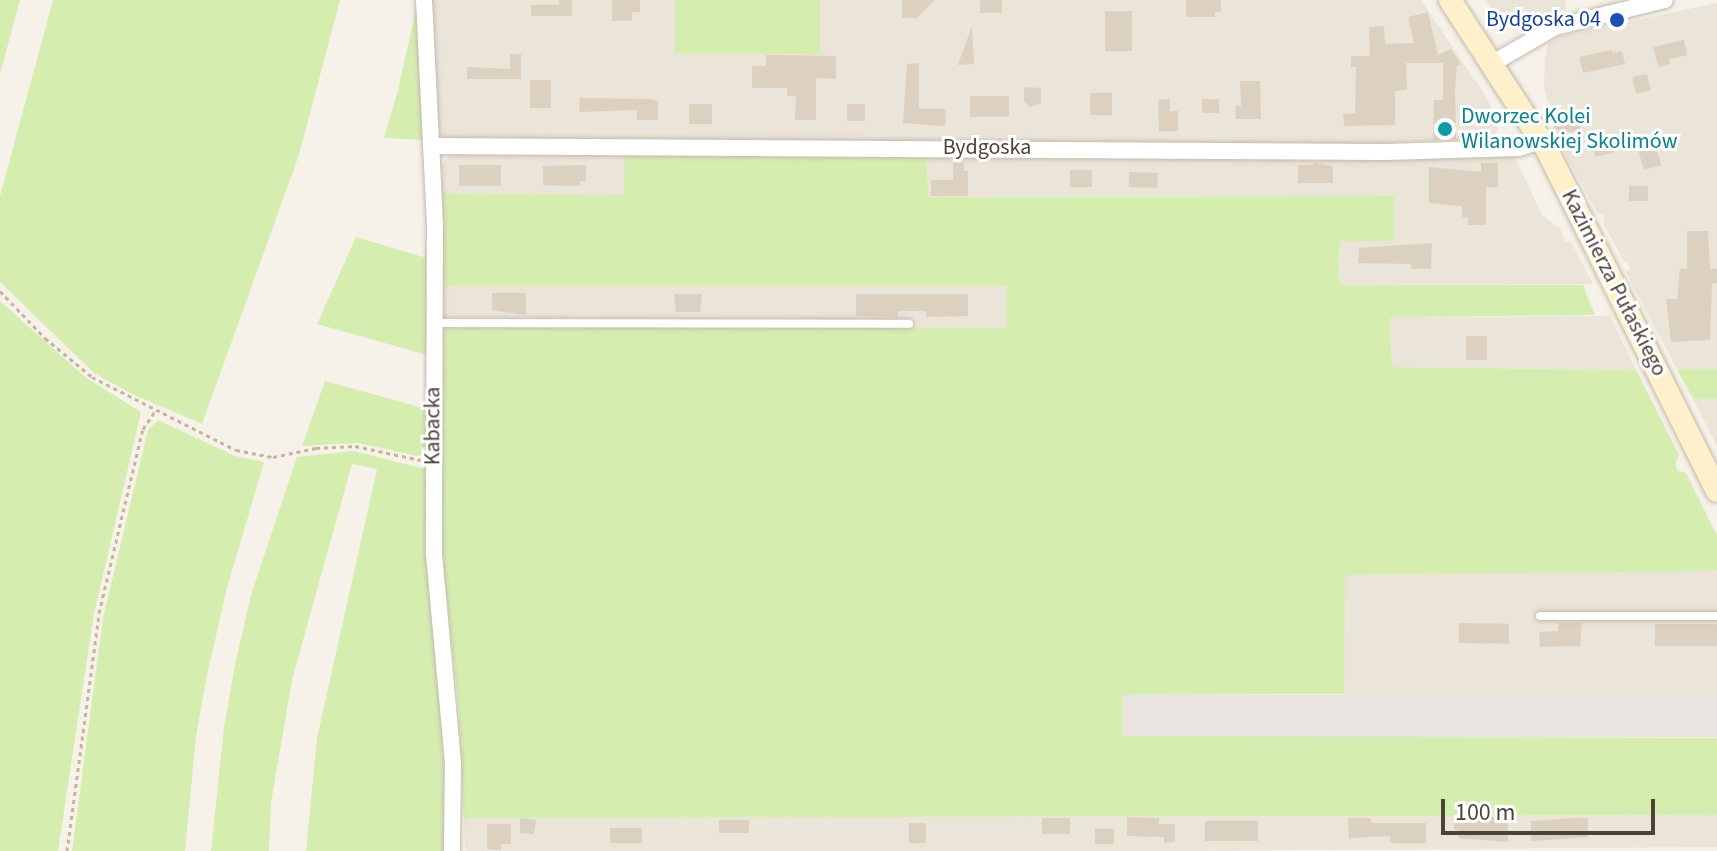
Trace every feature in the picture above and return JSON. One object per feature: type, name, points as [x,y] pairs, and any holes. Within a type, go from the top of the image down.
[{"type":"main road","name":"Kazimierza Pułaskiego","points":[[1450,0],[1541,141],[1717,491]]},
{"type":"street","name":"Kabacka","points":[[424,0],[431,146],[434,554],[453,763],[452,851]]},
{"type":"street","points":[[1493,63],[1559,25],[1665,0]]},
{"type":"street","name":"Bydgoska","points":[[431,146],[1385,152],[1519,148],[1541,141]]},
{"type":"lane","points":[[434,323],[909,324]]},
{"type":"lane","points":[[1540,616],[1717,616]]},
{"type":"path","points":[[0,291],[45,338],[92,377],[155,411],[253,456],[273,457],[316,448],[355,446],[433,463]]},
{"type":"path","points":[[67,851],[99,613],[143,429],[155,411]]},
{"type":"shaded area","points":[[430,0],[675,0],[676,54],[820,53],[820,0],[1421,0],[1489,101],[1498,129],[1493,139],[1396,142],[1385,147],[445,141],[439,133]]},
{"type":"shaded area","points":[[1486,0],[1565,0],[1566,9],[1531,20],[1494,13]]},
{"type":"shaded area","points":[[1717,3],[1717,369],[1677,369],[1632,284],[1626,271],[1630,270],[1628,262],[1624,261],[1604,225],[1603,214],[1598,214],[1559,143],[1544,88],[1545,58],[1548,44],[1562,36]]},
{"type":"shaded area","points":[[927,152],[1514,155],[1542,215],[1561,229],[1565,242],[1571,242],[1593,284],[1339,285],[1340,241],[1394,196],[928,197]]},
{"type":"shaded area","points":[[625,153],[625,195],[442,193],[442,164],[450,154]]},
{"type":"shaded area","points":[[1007,285],[1007,328],[819,329],[818,319],[442,317],[442,286]]},
{"type":"shaded area","points":[[1610,316],[1636,370],[1392,367],[1390,317]]},
{"type":"shaded area","points":[[1693,399],[1717,399],[1717,446]]},
{"type":"shaded area","points":[[1344,571],[1717,571],[1717,695],[1344,695]]},
{"type":"shaded area","points":[[1122,695],[1717,695],[1717,737],[1122,737]]},
{"type":"shaded area","points":[[1717,815],[1717,847],[1179,851],[468,851],[465,848],[464,818]]},
{"type":"green space","points":[[0,0],[20,0],[0,74]]},
{"type":"green space","points":[[53,0],[340,0],[299,155],[202,424],[132,394],[94,373],[0,282],[0,196]]},
{"type":"green space","points":[[418,0],[425,140],[384,138],[398,90]]},
{"type":"green space","points":[[675,0],[820,0],[820,54],[675,54]]},
{"type":"green space","points":[[927,152],[928,197],[1394,196],[1394,241],[1340,241],[1339,285],[1583,285],[1595,315],[1390,317],[1392,367],[1636,370],[1679,455],[1675,463],[1678,471],[1686,473],[1717,535],[1717,571],[1345,575],[1344,694],[1123,695],[1123,736],[1717,738],[1717,815],[464,818],[458,698],[439,530],[442,328],[1006,328],[1007,286],[442,286],[442,193],[624,195],[625,153]]},
{"type":"green space","points":[[356,237],[430,259],[427,355],[317,324]]},
{"type":"green space","points":[[0,301],[85,377],[141,412],[94,614],[58,851],[0,851]]},
{"type":"green space","points":[[1677,369],[1717,369],[1717,399],[1693,399]]},
{"type":"green space","points":[[325,381],[427,409],[428,452],[418,456],[358,443],[302,446]]},
{"type":"green space","points":[[158,420],[235,456],[264,462],[227,588],[207,675],[196,737],[185,851],[72,851],[103,618],[148,430]]},
{"type":"green space","points":[[354,451],[425,469],[443,713],[445,851],[306,851],[317,738],[377,469],[352,464],[292,680],[271,803],[269,851],[211,851],[224,727],[236,660],[251,595],[297,457]]},
{"type":"building","points":[[559,0],[572,0],[572,16],[531,16],[531,5],[559,5]]},
{"type":"building","points":[[612,0],[640,0],[640,12],[632,12],[632,21],[612,21]]},
{"type":"building","points":[[902,0],[935,0],[917,18],[902,18]]},
{"type":"building","points":[[980,0],[1002,0],[1002,13],[980,13]]},
{"type":"building","points":[[1186,0],[1221,0],[1221,12],[1215,12],[1215,17],[1186,17]]},
{"type":"building","points":[[1105,11],[1132,11],[1132,51],[1105,51]]},
{"type":"building","points":[[1428,12],[1438,55],[1451,49],[1461,64],[1457,66],[1455,90],[1456,139],[1433,140],[1434,100],[1443,100],[1443,63],[1406,63],[1407,90],[1395,91],[1395,125],[1344,126],[1343,114],[1355,113],[1356,67],[1351,67],[1351,56],[1370,56],[1369,27],[1384,26],[1385,44],[1414,43],[1408,17]]},
{"type":"building","points":[[972,26],[974,64],[958,65]]},
{"type":"building","points":[[1684,40],[1687,55],[1669,59],[1670,64],[1658,67],[1653,47]]},
{"type":"building","points":[[1612,50],[1613,53],[1622,51],[1625,64],[1583,73],[1579,57]]},
{"type":"building","points":[[510,54],[521,54],[521,79],[467,79],[467,67],[510,69]]},
{"type":"building","points":[[766,55],[836,56],[836,79],[816,78],[816,120],[795,120],[796,96],[787,96],[787,88],[752,88],[752,66],[766,66]]},
{"type":"building","points":[[919,63],[919,109],[946,109],[945,126],[903,123],[907,64]]},
{"type":"building","points":[[1647,74],[1651,91],[1636,94],[1632,77]]},
{"type":"building","points":[[530,80],[551,80],[551,108],[530,108]]},
{"type":"building","points":[[1240,81],[1260,81],[1261,119],[1236,119],[1235,106],[1241,106]]},
{"type":"building","points":[[1024,87],[1041,88],[1041,103],[1030,107],[1024,101]]},
{"type":"building","points":[[1090,93],[1112,93],[1112,115],[1090,115]]},
{"type":"building","points":[[970,96],[1009,96],[1009,117],[970,117]]},
{"type":"building","points":[[580,98],[658,101],[658,120],[637,120],[637,110],[579,112]]},
{"type":"building","points":[[1170,99],[1170,111],[1178,111],[1178,131],[1159,131],[1158,100]]},
{"type":"building","points":[[1202,99],[1219,99],[1219,113],[1202,113]]},
{"type":"building","points":[[689,104],[712,104],[712,124],[689,124]]},
{"type":"building","points":[[847,104],[865,104],[865,121],[847,121]]},
{"type":"building","points":[[1578,113],[1581,130],[1559,134],[1558,129],[1554,130],[1552,118]]},
{"type":"building","points":[[1611,139],[1614,153],[1595,157],[1592,143]]},
{"type":"building","points":[[1656,146],[1661,165],[1644,170],[1639,151]]},
{"type":"building","points":[[953,163],[964,163],[964,171],[968,171],[968,196],[931,196],[931,180],[953,180]]},
{"type":"building","points":[[1313,163],[1333,166],[1333,183],[1298,183],[1298,165]]},
{"type":"building","points":[[1481,163],[1498,163],[1498,187],[1486,187],[1486,225],[1468,225],[1468,218],[1462,217],[1462,206],[1429,203],[1429,167],[1481,172]]},
{"type":"building","points":[[459,165],[501,165],[501,186],[459,186]]},
{"type":"building","points":[[586,165],[586,181],[580,181],[580,186],[543,185],[543,166]]},
{"type":"building","points":[[1070,170],[1092,170],[1092,187],[1070,187]]},
{"type":"building","points":[[1129,172],[1158,173],[1157,188],[1128,187]]},
{"type":"building","points":[[1629,186],[1648,186],[1648,201],[1629,201]]},
{"type":"building","points":[[1687,231],[1708,231],[1710,269],[1717,269],[1717,283],[1712,283],[1710,340],[1671,342],[1666,299],[1677,299],[1680,269],[1687,269]]},
{"type":"building","points":[[1432,243],[1431,269],[1411,269],[1411,264],[1358,263],[1359,248]]},
{"type":"building","points":[[492,293],[526,293],[526,315],[492,310]]},
{"type":"building","points":[[674,294],[702,294],[700,312],[676,312]]},
{"type":"building","points":[[856,294],[968,294],[968,316],[926,317],[926,311],[898,311],[898,317],[856,316]]},
{"type":"building","points":[[1466,336],[1487,336],[1487,360],[1466,360]]},
{"type":"building","points":[[1459,623],[1509,624],[1509,644],[1459,643]]},
{"type":"building","points":[[1558,623],[1582,623],[1580,646],[1540,647],[1539,632],[1558,631]]},
{"type":"building","points":[[1655,624],[1717,624],[1717,646],[1655,646]]},
{"type":"building","points":[[1127,817],[1159,818],[1159,824],[1175,824],[1175,842],[1164,843],[1164,837],[1127,836]]},
{"type":"building","points":[[1503,817],[1508,820],[1508,842],[1458,838],[1458,830],[1454,830],[1454,818]]},
{"type":"building","points":[[520,818],[536,820],[534,834],[520,833]]},
{"type":"building","points":[[1042,818],[1070,818],[1070,834],[1042,834]]},
{"type":"building","points":[[1348,818],[1371,818],[1371,823],[1426,823],[1426,843],[1394,843],[1390,842],[1390,836],[1349,838]]},
{"type":"building","points":[[1588,818],[1588,837],[1531,841],[1531,821]]},
{"type":"building","points":[[719,820],[749,820],[749,833],[719,833]]},
{"type":"building","points":[[1205,821],[1258,821],[1258,841],[1205,841]]},
{"type":"building","points":[[909,823],[926,823],[926,843],[909,843]]},
{"type":"building","points":[[487,824],[511,824],[511,844],[501,844],[501,850],[487,849]]},
{"type":"building","points":[[610,828],[642,828],[642,843],[610,843]]},
{"type":"building","points":[[1095,829],[1114,829],[1114,844],[1095,844]]},
{"type":"place","name":"Bydgoska 04","points":[[1617,20]]},
{"type":"place","name":"Dworzec Kolei Wilanowskiej Skolimów","points":[[1445,129]]}]
